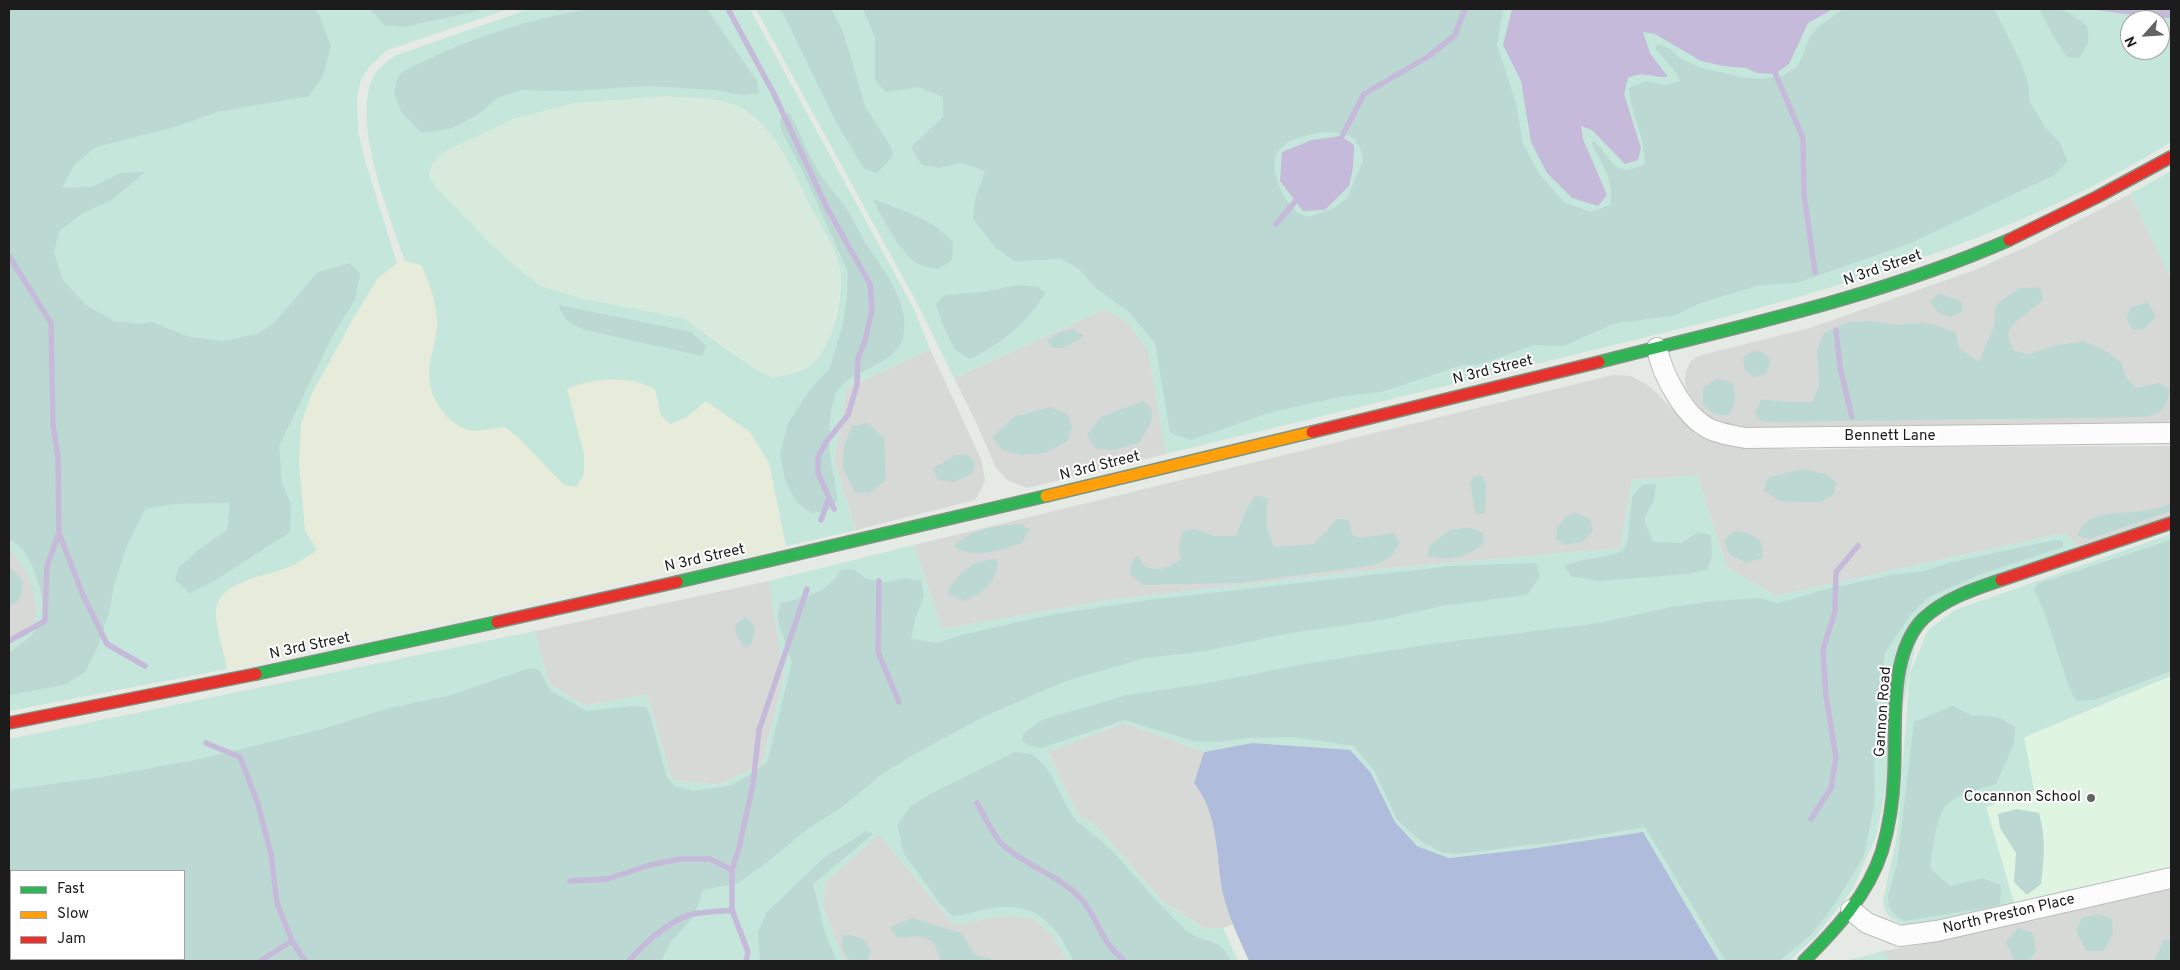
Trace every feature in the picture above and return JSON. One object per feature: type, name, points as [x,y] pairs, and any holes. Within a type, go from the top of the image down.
[{"type":"main road","name":"N 3rd Street","points":[[9,724],[301,664],[614,596],[1001,507],[1774,318],[1848,297],[1971,255],[2098,198],[2171,157]]},
{"type":"main road","name":"Gannon Road","points":[[1804,961],[1851,910],[1867,886],[1881,853],[1890,820],[1900,670],[1908,644],[1917,627],[1932,612],[1950,600],[1975,589],[2171,523]]},
{"type":"street","name":"Bennett Lane","points":[[1657,348],[1660,362],[1673,388],[1698,420],[1711,430],[1746,438],[2171,433]]},
{"type":"street","name":"North Preston Place","points":[[1851,910],[1867,923],[1900,936],[1937,931],[2171,878]]},
{"type":"shaded area","points":[[9,9],[509,9],[387,50],[371,65],[361,79],[357,98],[358,131],[366,164],[397,263],[378,278],[354,317],[312,393],[301,424],[299,464],[305,530],[317,550],[291,566],[243,582],[223,594],[218,604],[216,616],[227,669],[9,711],[9,642],[35,623],[36,613],[31,583],[22,565],[9,549]]},
{"type":"shaded area","points":[[9,9],[314,9],[319,15],[331,46],[323,76],[309,96],[217,112],[175,127],[96,147],[74,165],[62,188],[92,187],[120,173],[145,172],[112,200],[83,213],[60,230],[54,252],[63,280],[86,305],[114,321],[141,324],[152,322],[189,337],[223,341],[257,334],[273,324],[318,272],[350,263],[360,274],[355,300],[334,333],[279,446],[282,484],[291,504],[290,532],[216,580],[190,593],[175,580],[179,567],[201,548],[227,530],[230,503],[175,504],[145,509],[127,545],[99,644],[86,671],[64,685],[9,695],[9,653],[27,639],[39,626],[43,613],[43,604],[31,562],[21,548],[9,539]]},
{"type":"shaded area","points":[[370,9],[486,9],[404,27],[384,25]]},
{"type":"shaded area","points":[[529,9],[750,9],[914,309],[930,349],[847,388],[834,461],[856,530],[786,546],[769,463],[750,432],[706,401],[687,417],[670,424],[661,415],[655,389],[645,384],[611,379],[588,382],[567,389],[584,455],[584,474],[576,487],[564,485],[517,436],[505,427],[470,430],[446,416],[435,399],[429,381],[437,323],[432,293],[421,265],[405,261],[383,196],[370,147],[367,102],[371,82],[378,70],[394,56]],"holes":[[[667,96],[709,99],[730,103],[748,112],[758,121],[783,152],[833,249],[841,276],[841,289],[836,318],[826,345],[812,364],[804,369],[773,378],[755,369],[683,318],[584,299],[541,286],[511,263],[487,240],[435,186],[429,176],[433,162],[446,151],[513,119],[575,103]]]},
{"type":"shaded area","points":[[589,9],[707,9],[757,81],[759,93],[741,95],[715,90],[647,86],[570,91],[522,90],[497,98],[481,112],[449,129],[422,133],[402,113],[394,93],[399,74],[467,42],[540,19]]},
{"type":"shaded area","points":[[756,9],[2171,9],[2171,142],[2103,181],[2033,214],[1962,244],[1815,292],[1589,351],[1166,454],[1148,351],[1127,322],[1105,309],[954,378],[918,305]]},
{"type":"shaded area","points":[[781,9],[831,9],[843,31],[865,106],[891,147],[893,156],[877,173],[864,169],[836,122]]},
{"type":"shaded area","points":[[863,9],[1503,9],[1497,45],[1516,103],[1523,144],[1540,175],[1564,202],[1591,212],[1610,205],[1611,197],[1609,181],[1592,145],[1593,140],[1614,165],[1619,168],[1625,170],[1645,164],[1643,144],[1632,107],[1629,88],[1647,81],[1666,85],[1680,81],[1674,70],[1655,48],[1658,44],[1670,49],[1681,59],[1702,68],[1741,77],[1760,79],[1783,76],[1798,66],[1810,37],[1819,26],[1844,9],[1994,9],[2020,61],[2028,82],[2030,102],[2045,127],[2059,142],[2068,161],[2054,175],[1911,243],[1797,283],[1759,285],[1698,304],[1674,316],[1616,323],[1563,346],[1534,345],[1481,364],[1462,365],[1381,392],[1345,396],[1272,412],[1191,440],[1170,433],[1155,343],[1129,312],[1097,289],[1079,269],[1061,259],[1014,261],[995,247],[973,219],[975,199],[985,171],[961,163],[939,168],[922,165],[911,147],[943,117],[943,97],[918,87],[886,92],[875,80],[875,38]],"holes":[[[1322,132],[1342,133],[1355,139],[1361,150],[1363,161],[1347,198],[1334,208],[1309,217],[1299,213],[1280,189],[1275,170],[1277,154],[1286,144],[1301,137]]]},
{"type":"shaded area","points":[[1512,9],[1833,9],[1808,23],[1789,64],[1775,74],[1757,73],[1746,68],[1723,66],[1701,61],[1655,34],[1643,32],[1650,53],[1668,77],[1643,74],[1628,78],[1624,94],[1641,148],[1638,160],[1625,164],[1592,130],[1581,126],[1583,139],[1607,195],[1598,206],[1572,198],[1547,173],[1531,142],[1521,81],[1503,45]]},
{"type":"shaded area","points":[[2042,9],[2067,12],[2087,26],[2089,41],[2079,58],[2067,57],[2053,36],[2041,12]]},
{"type":"shaded area","points":[[2089,9],[2171,9],[2171,18],[2170,10],[2120,10],[2120,13]]},
{"type":"shaded area","points":[[667,96],[730,102],[748,112],[771,135],[793,169],[839,264],[841,286],[830,337],[822,355],[811,366],[773,378],[755,369],[705,332],[541,286],[511,263],[487,240],[435,186],[429,176],[433,162],[446,151],[513,119],[575,103]]},
{"type":"shaded area","points":[[782,113],[790,113],[820,174],[848,212],[891,282],[902,307],[904,319],[904,332],[900,344],[893,353],[884,361],[850,379],[841,386],[835,396],[831,412],[829,441],[837,501],[828,511],[812,513],[797,503],[785,480],[780,454],[788,423],[809,391],[829,369],[842,328],[847,298],[848,272],[802,170],[783,134],[780,125]]},
{"type":"shaded area","points":[[1341,136],[1354,145],[1353,168],[1349,186],[1325,210],[1303,211],[1280,181],[1282,152],[1312,140]]},
{"type":"shaded area","points":[[2171,171],[2171,278],[2130,194]]},
{"type":"shaded area","points":[[2130,194],[2171,278],[2171,424],[1756,430],[1726,426],[1714,420],[1701,410],[1687,390],[1685,382],[1686,371],[1691,361],[1698,356],[1810,328],[1972,271],[2033,244]]},
{"type":"shaded area","points":[[873,199],[916,216],[935,227],[953,242],[952,260],[939,269],[920,265],[914,261],[893,236]]},
{"type":"shaded area","points":[[405,261],[421,265],[429,281],[437,320],[433,353],[471,430],[505,427],[517,436],[584,455],[566,389],[580,383],[597,381],[623,379],[642,382],[655,389],[661,415],[687,417],[706,400],[750,432],[769,463],[786,546],[227,669],[216,616],[218,600],[229,589],[317,550],[305,530],[299,464],[301,424],[312,393],[378,278],[397,263]]},
{"type":"shaded area","points":[[1018,285],[1038,287],[1045,293],[1031,314],[1003,340],[970,359],[955,350],[942,323],[936,304],[945,295],[983,292]]},
{"type":"shaded area","points":[[2040,287],[2043,300],[2009,330],[2008,336],[2013,350],[2028,355],[2053,346],[2084,341],[2106,351],[2122,363],[2125,376],[2136,388],[2159,383],[2170,389],[2164,408],[2146,417],[1762,422],[1755,414],[1761,399],[1812,402],[1819,385],[1817,350],[1824,333],[1849,322],[1873,321],[1897,325],[1919,323],[1935,325],[1955,332],[1959,348],[1979,362],[1994,326],[1996,305],[2019,288]]},
{"type":"shaded area","points":[[1939,293],[1962,302],[1962,312],[1950,317],[1938,312],[1930,302]]},
{"type":"shaded area","points":[[2148,302],[2156,317],[2144,329],[2133,330],[2126,318],[2131,307]]},
{"type":"shaded area","points":[[559,305],[691,332],[706,346],[702,356],[585,330],[568,321],[562,315]]},
{"type":"shaded area","points":[[1105,309],[1127,322],[1148,350],[1166,454],[1027,488],[1007,480],[995,466],[954,378]]},
{"type":"shaded area","points":[[1073,329],[1084,336],[1063,348],[1053,348],[1047,340],[1060,332]]},
{"type":"shaded area","points":[[930,349],[981,459],[985,480],[981,490],[975,500],[856,530],[834,461],[847,388]]},
{"type":"shaded area","points":[[1752,351],[1762,352],[1771,360],[1766,374],[1754,377],[1744,369],[1743,357]]},
{"type":"shaded area","points":[[1613,375],[1631,376],[1648,385],[1695,434],[1707,440],[1734,446],[1804,450],[1921,447],[2171,446],[2171,516],[2078,546],[2064,533],[1775,596],[1727,567],[1697,475],[1632,480],[1620,548],[1391,568],[1116,599],[942,629],[914,545]]},
{"type":"shaded area","points":[[1717,379],[1731,382],[1733,386],[1735,398],[1730,414],[1715,414],[1703,404],[1703,388]]},
{"type":"shaded area","points":[[1143,401],[1152,410],[1151,421],[1140,442],[1115,450],[1096,449],[1087,435],[1101,417]]},
{"type":"shaded area","points":[[1049,407],[1067,414],[1072,427],[1067,441],[1045,453],[1021,455],[1002,450],[992,437],[1014,417]]},
{"type":"shaded area","points":[[868,423],[884,438],[886,480],[870,493],[855,492],[843,469],[844,445],[852,426]]},
{"type":"shaded area","points":[[956,455],[968,455],[975,462],[973,473],[954,482],[937,480],[933,468]]},
{"type":"shaded area","points":[[1804,469],[1826,474],[1836,482],[1834,494],[1821,502],[1799,502],[1780,501],[1764,491],[1767,478]]},
{"type":"shaded area","points":[[1697,475],[1727,567],[1775,596],[2064,533],[2078,546],[1923,608],[1876,836],[1853,889],[1815,937],[1789,961],[1719,961],[1642,832],[1529,849],[1449,858],[1417,846],[1395,822],[1371,773],[1252,743],[1204,752],[1125,723],[1047,752],[1080,817],[1095,824],[1162,901],[1205,929],[1223,928],[1238,961],[1068,961],[1052,935],[1032,918],[1000,916],[954,925],[879,834],[825,883],[823,906],[844,961],[9,961],[9,739],[535,631],[549,684],[585,706],[647,694],[672,780],[719,785],[762,764],[784,677],[769,581],[914,545],[942,629],[1116,599],[1391,568],[1620,548],[1632,480]]},
{"type":"shaded area","points":[[1475,476],[1483,476],[1486,486],[1485,513],[1476,515],[1470,483]]},
{"type":"shaded area","points":[[1656,484],[1654,499],[1644,520],[1653,542],[1681,543],[1698,532],[1711,535],[1712,555],[1708,569],[1688,574],[1598,581],[1571,576],[1564,566],[1624,550],[1628,539],[1632,497],[1642,485]]},
{"type":"shaded area","points":[[1255,496],[1268,498],[1268,530],[1275,547],[1314,544],[1337,519],[1349,520],[1352,535],[1360,538],[1394,533],[1400,543],[1391,557],[1376,565],[1238,583],[1143,585],[1130,574],[1132,563],[1138,555],[1144,566],[1154,569],[1168,567],[1181,559],[1179,547],[1182,532],[1194,529],[1214,536],[1236,536],[1246,510]]},
{"type":"shaded area","points":[[2171,504],[2171,511],[2089,539],[2078,536],[2086,522],[2101,515],[2145,511]]},
{"type":"shaded area","points":[[1577,513],[1590,519],[1593,531],[1582,542],[1565,545],[1556,539],[1557,528],[1567,515]]},
{"type":"shaded area","points":[[1021,524],[1029,529],[1022,543],[996,551],[979,553],[970,553],[954,547],[967,536],[984,529]]},
{"type":"shaded area","points":[[1470,527],[1483,533],[1484,543],[1477,548],[1464,555],[1451,558],[1427,556],[1429,546],[1450,530]]},
{"type":"shaded area","points":[[1734,531],[1756,537],[1762,545],[1762,558],[1746,563],[1729,554],[1724,540]]},
{"type":"shaded area","points":[[2171,534],[2171,676],[2024,737],[2034,790],[1986,807],[2015,906],[1911,926],[1892,919],[1886,911],[1883,900],[1897,836],[1910,673],[1928,630],[1955,610]]},
{"type":"shaded area","points":[[2055,540],[2063,541],[2063,547],[1979,575],[1929,597],[1910,615],[1885,653],[1877,707],[1874,768],[1875,800],[1864,856],[1834,905],[1811,935],[1779,961],[1725,960],[1645,827],[1563,841],[1456,854],[1442,852],[1422,842],[1397,820],[1375,772],[1354,746],[1292,737],[1248,738],[1218,742],[1193,741],[1125,720],[1041,748],[1028,745],[1022,741],[1024,733],[1042,720],[1127,695],[1208,683],[1310,663],[1438,643],[1599,623],[1672,607],[1715,601],[1759,598],[1779,603],[1826,589],[1896,574],[1920,572],[1952,562]]},
{"type":"shaded area","points":[[2171,540],[2171,671],[2095,700],[2076,701],[2041,603],[2034,590],[2037,584]]},
{"type":"shaded area","points":[[9,549],[22,564],[32,583],[37,610],[35,623],[9,642]]},
{"type":"shaded area","points":[[995,559],[998,564],[994,577],[983,591],[965,601],[947,593],[956,579],[966,569],[978,562]]},
{"type":"shaded area","points":[[1536,563],[1540,577],[1527,595],[1442,606],[1381,620],[1285,634],[1206,651],[1145,658],[1066,681],[983,717],[913,755],[881,775],[842,807],[806,830],[765,864],[738,883],[703,890],[694,916],[670,943],[661,961],[9,961],[9,790],[102,777],[200,759],[323,729],[386,709],[451,695],[530,668],[539,670],[551,691],[587,711],[633,706],[646,707],[650,715],[666,775],[674,786],[693,791],[733,785],[767,763],[792,662],[777,618],[781,603],[816,593],[830,584],[842,569],[855,570],[865,578],[881,583],[906,578],[921,581],[924,596],[915,619],[911,639],[937,643],[961,635],[1049,615],[1148,600],[1450,566]]},
{"type":"shaded area","points":[[9,566],[23,581],[19,599],[9,606]]},
{"type":"shaded area","points":[[769,581],[784,677],[762,764],[719,785],[672,780],[647,694],[585,706],[549,684],[535,631]]},
{"type":"shaded area","points":[[746,617],[754,627],[755,633],[750,645],[744,647],[736,634],[735,624]]},
{"type":"shaded area","name":"Cocannon School","points":[[2171,676],[2171,871],[2015,906],[1986,807],[2033,790],[2024,738]]},
{"type":"shaded area","points":[[1953,706],[1973,716],[1983,715],[2000,718],[2015,727],[2014,743],[1996,784],[1960,796],[1948,803],[1944,808],[1936,829],[1930,868],[1950,886],[1982,878],[2001,885],[2000,904],[1904,921],[1897,917],[1889,907],[1888,896],[1897,864],[1914,722]]},
{"type":"shaded area","points":[[1125,723],[1204,752],[1194,783],[1210,808],[1233,924],[1223,928],[1206,929],[1162,901],[1095,824],[1080,817],[1047,751]]},
{"type":"shaded area","points":[[1252,743],[1350,750],[1371,773],[1395,822],[1417,846],[1449,858],[1529,849],[1643,832],[1719,961],[1249,961],[1224,898],[1215,833],[1208,807],[1194,783],[1204,752]]},
{"type":"shaded area","points":[[1015,752],[1030,754],[1041,762],[1078,822],[1111,850],[1176,921],[1192,935],[1221,947],[1231,961],[1073,961],[1062,939],[1055,930],[1038,915],[1028,910],[1016,907],[997,907],[953,916],[942,906],[904,854],[897,825],[911,806],[930,794]]},
{"type":"shaded area","points":[[2017,809],[2039,813],[2044,839],[2041,884],[2027,895],[2014,882],[2016,853],[2000,828],[1998,814]]},
{"type":"shaded area","points":[[866,831],[873,834],[813,884],[825,933],[837,961],[760,961],[758,932],[767,912],[825,857]]},
{"type":"shaded area","points":[[879,834],[954,925],[1000,916],[1032,918],[1052,935],[1068,961],[844,961],[823,906],[825,883]]},
{"type":"shaded area","points":[[2171,887],[2171,961],[1889,961],[1884,951],[1922,944]]},
{"type":"shaded area","points":[[2098,914],[2112,919],[2113,933],[2104,951],[2086,951],[2076,930],[2082,918]]},
{"type":"shaded area","points":[[912,918],[961,933],[976,956],[989,958],[993,961],[941,961],[933,941],[918,936],[897,938],[890,927]]},
{"type":"shaded area","points":[[2018,928],[2033,933],[2036,952],[2029,961],[2015,961],[2006,942]]},
{"type":"shaded area","points":[[842,935],[856,936],[864,940],[871,952],[867,961],[850,961],[842,950]]},
{"type":"shaded area","points":[[2164,939],[2171,941],[2171,961],[2154,961]]},
{"type":"shaded area","points":[[1884,951],[1889,961],[1845,961]]},
{"type":"waterway","points":[[728,9],[774,94],[827,208],[870,284],[872,309],[865,341],[858,358],[857,385],[848,415],[826,442],[818,457],[818,473],[834,509]]},
{"type":"waterway","points":[[1339,142],[1364,94],[1429,56],[1455,35],[1465,9]]},
{"type":"waterway","points":[[1773,68],[1803,138],[1804,195],[1815,272]]},
{"type":"waterway","points":[[1276,224],[1299,197]]},
{"type":"waterway","points":[[9,256],[51,323],[53,425],[58,457],[59,533],[47,566],[45,621],[9,641]]},
{"type":"waterway","points":[[1836,330],[1840,367],[1852,417]]},
{"type":"waterway","points":[[821,520],[829,498]]},
{"type":"waterway","points":[[59,533],[83,595],[107,644],[145,666]]},
{"type":"waterway","points":[[1811,819],[1831,788],[1836,757],[1826,696],[1823,649],[1835,612],[1836,572],[1858,546]]},
{"type":"waterway","points":[[879,581],[878,652],[899,702]]},
{"type":"waterway","points":[[746,961],[748,952],[732,910],[732,870],[739,848],[753,784],[759,730],[807,589]]},
{"type":"waterway","points":[[206,743],[240,757],[258,804],[271,854],[277,903],[292,941],[305,961]]},
{"type":"waterway","points":[[977,803],[992,831],[1003,845],[1012,853],[1054,877],[1082,900],[1105,939],[1123,959],[1122,961]]},
{"type":"waterway","points":[[570,881],[607,879],[650,865],[680,859],[710,859],[732,870]]},
{"type":"waterway","points":[[629,961],[656,934],[681,918],[699,913],[732,910]]},
{"type":"waterway","points":[[260,961],[292,941]]},
{"type":"traffic: fast","points":[[1599,362],[1755,323],[1859,294],[1910,278],[2009,240]]},
{"type":"traffic: fast","points":[[677,582],[1046,496]]},
{"type":"traffic: fast","points":[[1804,961],[1839,924],[1860,897],[1882,851],[1893,795],[1896,694],[1904,653],[1912,634],[1923,619],[1940,606],[1970,591],[2001,580]]},
{"type":"traffic: fast","points":[[256,674],[497,622]]},
{"type":"traffic: slow","points":[[1046,496],[1312,432]]},
{"type":"traffic: jam","points":[[2009,240],[2097,197],[2171,157]]},
{"type":"traffic: jam","points":[[1312,432],[1599,362]]},
{"type":"traffic: jam","points":[[2001,580],[2171,523]]},
{"type":"traffic: jam","points":[[497,622],[677,582]]},
{"type":"traffic: jam","points":[[9,723],[256,674]]},
{"type":"place","name":"Cocannon School","points":[[2091,798]]}]
